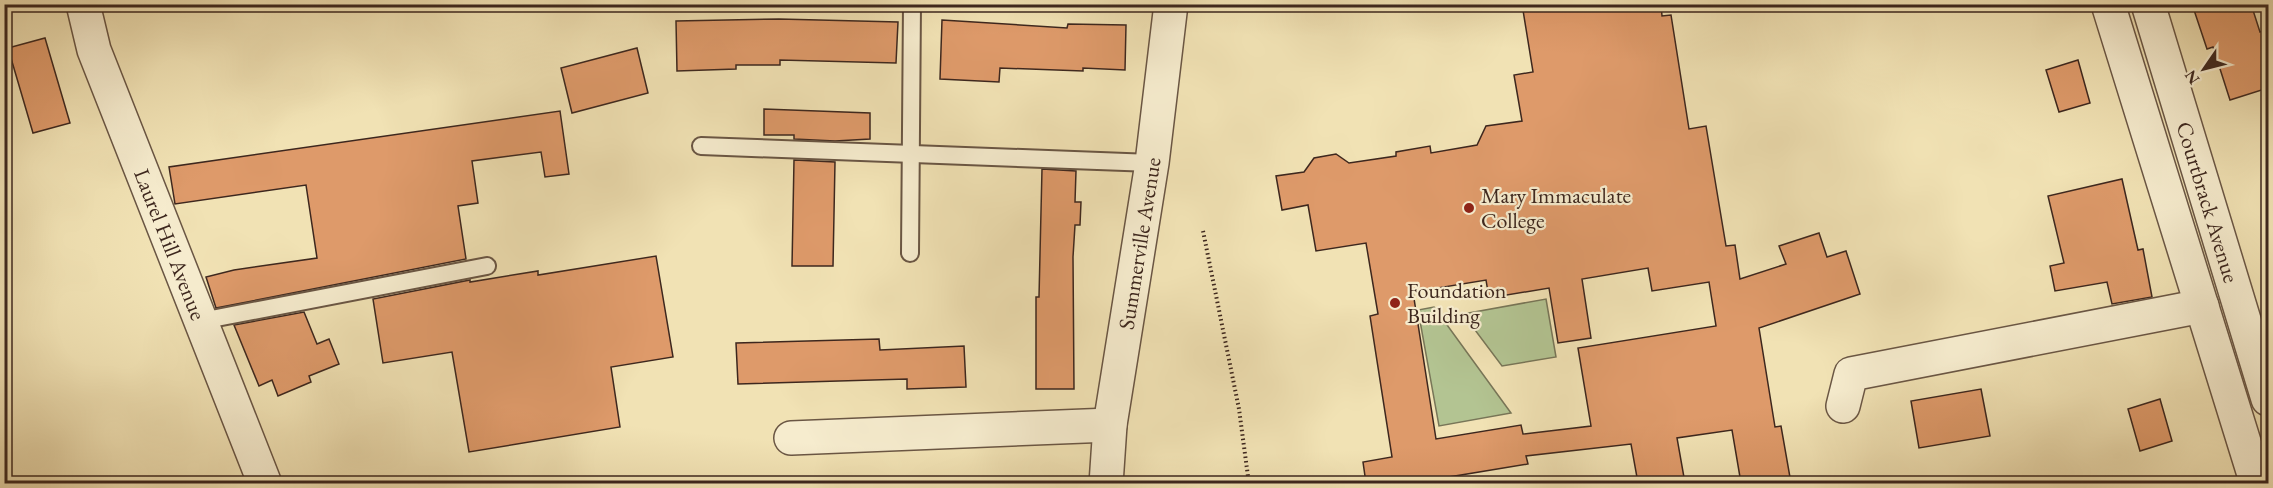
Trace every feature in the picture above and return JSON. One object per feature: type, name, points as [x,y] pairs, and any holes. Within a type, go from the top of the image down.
[{"type":"street","name":"Laurel Hill Avenue","points":[[83,4],[94,50],[265,483]]},
{"type":"street","name":"Summerville Avenue","points":[[1106,483],[1110,425],[1152,163],[1171,4]]},
{"type":"street","name":"Courtbrack Avenue","points":[[2150,12],[2268,399]]},
{"type":"street","points":[[2111,17],[2257,483]]},
{"type":"street","points":[[1843,406],[1851,374],[2202,306]]},
{"type":"street","points":[[791,438],[1110,425]]},
{"type":"lane","points":[[910,253],[912,4]]},
{"type":"lane","points":[[2111,17],[2150,12]]},
{"type":"lane","points":[[701,146],[1152,163]]},
{"type":"lane","points":[[201,321],[487,266]]},
{"type":"path","points":[[1203,231],[1239,409],[1249,483]]},
{"type":"green space","points":[[1546,299],[1556,357],[1502,366],[1463,314]]},
{"type":"green space","points":[[1434,307],[1511,413],[1439,426],[1418,310]]},
{"type":"building","points":[[1522,4],[1607,4],[1608,10],[1661,4],[1662,16],[1671,15],[1689,129],[1706,126],[1726,246],[1735,245],[1740,279],[1786,264],[1779,246],[1819,233],[1827,257],[1846,251],[1860,294],[1759,328],[1775,427],[1781,426],[1791,483],[1741,483],[1732,430],[1677,438],[1685,483],[1638,483],[1631,444],[1526,456],[1528,464],[1425,481],[1425,483],[1366,483],[1363,462],[1392,457],[1370,316],[1378,314],[1366,243],[1316,251],[1308,205],[1282,210],[1276,176],[1304,172],[1314,158],[1336,154],[1349,163],[1396,156],[1396,152],[1430,146],[1431,153],[1477,145],[1486,126],[1522,121],[1514,75],[1533,72]],"holes":[[[1648,268],[1652,291],[1709,282],[1716,326],[1578,348],[1591,426],[1523,434],[1521,425],[1436,439],[1413,292],[1486,280],[1489,298],[1549,288],[1558,343],[1591,338],[1582,279]]]},
{"type":"building","points":[[2192,4],[2251,4],[2260,32],[2268,29],[2268,88],[2230,100],[2213,47],[2207,49]]},
{"type":"building","points":[[779,19],[898,22],[896,63],[780,60],[780,65],[736,65],[736,69],[677,71],[676,21]]},
{"type":"building","points":[[942,20],[1067,28],[1068,24],[1126,25],[1125,70],[1000,68],[999,82],[940,79]]},
{"type":"building","points":[[45,38],[70,123],[33,133],[8,48]]},
{"type":"building","points":[[637,48],[648,93],[572,113],[561,68]]},
{"type":"building","points":[[2078,60],[2090,103],[2059,112],[2046,70]]},
{"type":"building","points":[[764,109],[870,113],[870,139],[835,141],[794,139],[794,135],[764,135]]},
{"type":"building","points":[[560,111],[569,174],[545,177],[541,152],[472,161],[478,203],[458,206],[466,259],[216,308],[206,277],[234,270],[317,258],[306,185],[175,204],[169,167]]},
{"type":"building","points":[[794,160],[835,162],[833,266],[792,266]]},
{"type":"building","points":[[1042,169],[1076,171],[1075,202],[1081,202],[1080,225],[1075,225],[1073,257],[1074,389],[1036,389],[1036,297],[1039,297]]},
{"type":"building","points":[[2122,179],[2138,250],[2143,249],[2152,297],[2112,304],[2107,282],[2055,291],[2050,266],[2064,263],[2048,196]]},
{"type":"building","points":[[656,256],[673,357],[611,367],[620,427],[469,452],[452,352],[383,363],[373,299],[470,280],[470,282],[538,271],[538,275]]},
{"type":"building","points":[[304,312],[317,344],[329,339],[339,364],[309,376],[311,382],[278,396],[272,380],[259,386],[234,325]]},
{"type":"building","points":[[879,339],[880,350],[964,346],[966,387],[907,389],[907,379],[738,384],[736,343]]},
{"type":"building","points":[[1981,389],[1990,436],[1919,448],[1911,401]]},
{"type":"building","points":[[2160,399],[2172,441],[2140,451],[2128,409]]},
{"type":"place","name":"Mary Immaculate College","points":[[1469,208]]},
{"type":"place","name":"Foundation Building","points":[[1395,303]]}]
